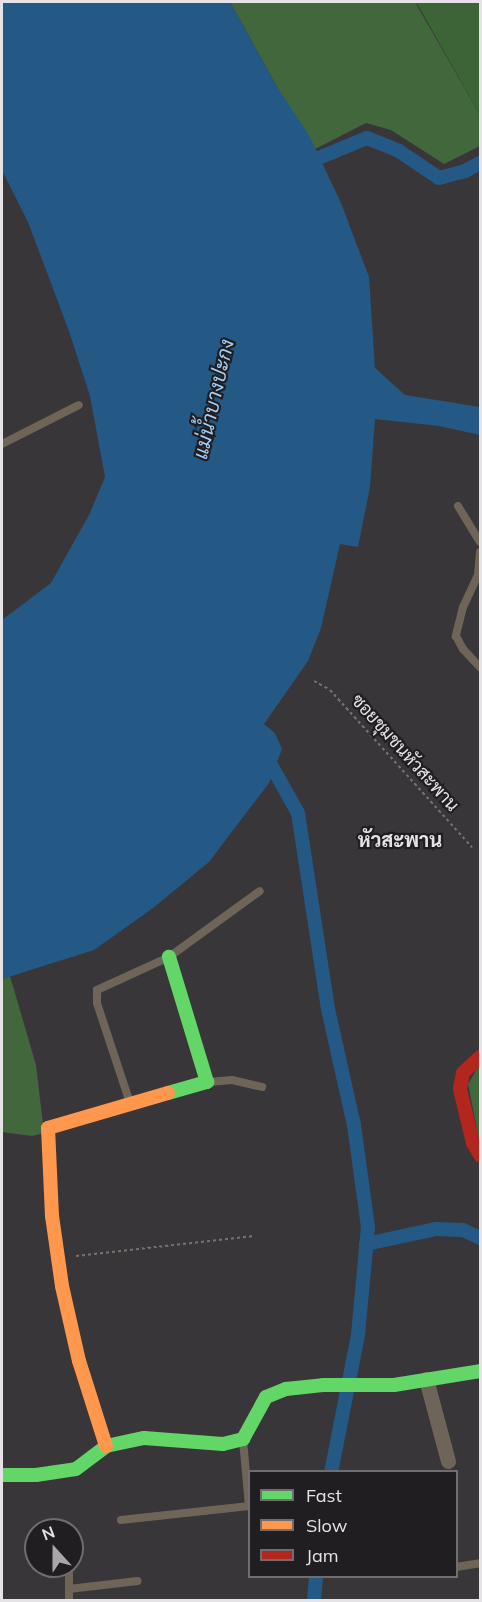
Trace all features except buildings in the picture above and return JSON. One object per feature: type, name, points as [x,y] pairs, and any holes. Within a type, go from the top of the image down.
[{"type":"street","points":[[106,1446],[79,1361],[58,1258],[52,1216],[48,1128],[207,1082],[169,957]]},
{"type":"street","points":[[480,1057],[463,1073],[460,1089],[473,1143],[480,1155]]},
{"type":"street","points":[[2,1475],[36,1475],[76,1469],[106,1446],[144,1438],[223,1444],[243,1438],[266,1397],[286,1389],[323,1385],[394,1385],[480,1371]]},
{"type":"street","points":[[426,1379],[448,1461]]},
{"type":"lane","points":[[2,444],[79,405]]},
{"type":"lane","points":[[458,506],[480,542]]},
{"type":"lane","points":[[480,552],[478,575],[463,607],[456,636],[463,649],[480,668]]},
{"type":"lane","points":[[131,1105],[96,996],[98,990],[169,957],[260,891]]},
{"type":"lane","points":[[207,1082],[232,1080],[262,1087]]},
{"type":"lane","points":[[243,1438],[248,1495]]},
{"type":"lane","points":[[121,1520],[248,1506]]},
{"type":"lane","points":[[458,1567],[480,1563]]},
{"type":"lane","points":[[69,1578],[69,1600]]},
{"type":"lane","points":[[69,1589],[138,1581]]},
{"type":"path","name":"ซอยชุมชนหัวสะพาน","points":[[314,681],[330,690],[472,847]]},
{"type":"path","points":[[58,1258],[254,1236]]},
{"type":"green space","points":[[230,2],[415,2],[480,115],[480,146],[444,164],[391,130],[366,123],[315,149],[277,87]]},
{"type":"green space","points":[[415,2],[480,2],[480,115],[419,7]]},
{"type":"green space","points":[[10,976],[36,1065],[44,1133],[32,1136],[2,1132],[2,979]]},
{"type":"green space","points":[[480,1064],[480,1144],[468,1084]]},
{"type":"water","name":"แม่น้ำบางปะกง","points":[[2,2],[230,2],[277,87],[309,135],[341,203],[369,277],[375,368],[405,395],[480,407],[480,435],[439,426],[375,419],[370,487],[358,547],[340,544],[321,628],[308,661],[264,724],[275,733],[282,749],[269,783],[209,862],[153,908],[94,950],[2,979],[2,620],[51,583],[90,513],[105,477],[90,396],[69,331],[28,222],[2,170]]},
{"type":"waterway","points":[[304,164],[367,138],[399,151],[439,178],[465,171],[480,163]]},
{"type":"waterway","points":[[266,756],[298,813],[328,1009],[354,1125],[368,1227],[358,1335],[331,1470]]},
{"type":"waterway","points":[[366,1244],[436,1229],[463,1230],[480,1238]]},
{"type":"waterway","points":[[314,1600],[316,1578]]},
{"type":"traffic: fast","points":[[168,1093],[207,1082],[169,957]]},
{"type":"traffic: fast","points":[[2,1475],[36,1475],[76,1469],[106,1446],[144,1438],[223,1444],[243,1439],[266,1397],[286,1389],[323,1385],[394,1385],[480,1371]]},
{"type":"traffic: slow","points":[[106,1446],[79,1361],[62,1286],[52,1216],[48,1128],[168,1093]]},
{"type":"traffic: jam","points":[[480,1057],[463,1073],[460,1089],[473,1143],[480,1155]]},
{"type":"district","name":"หัวสะพาน","points":[[400,839]]}]
